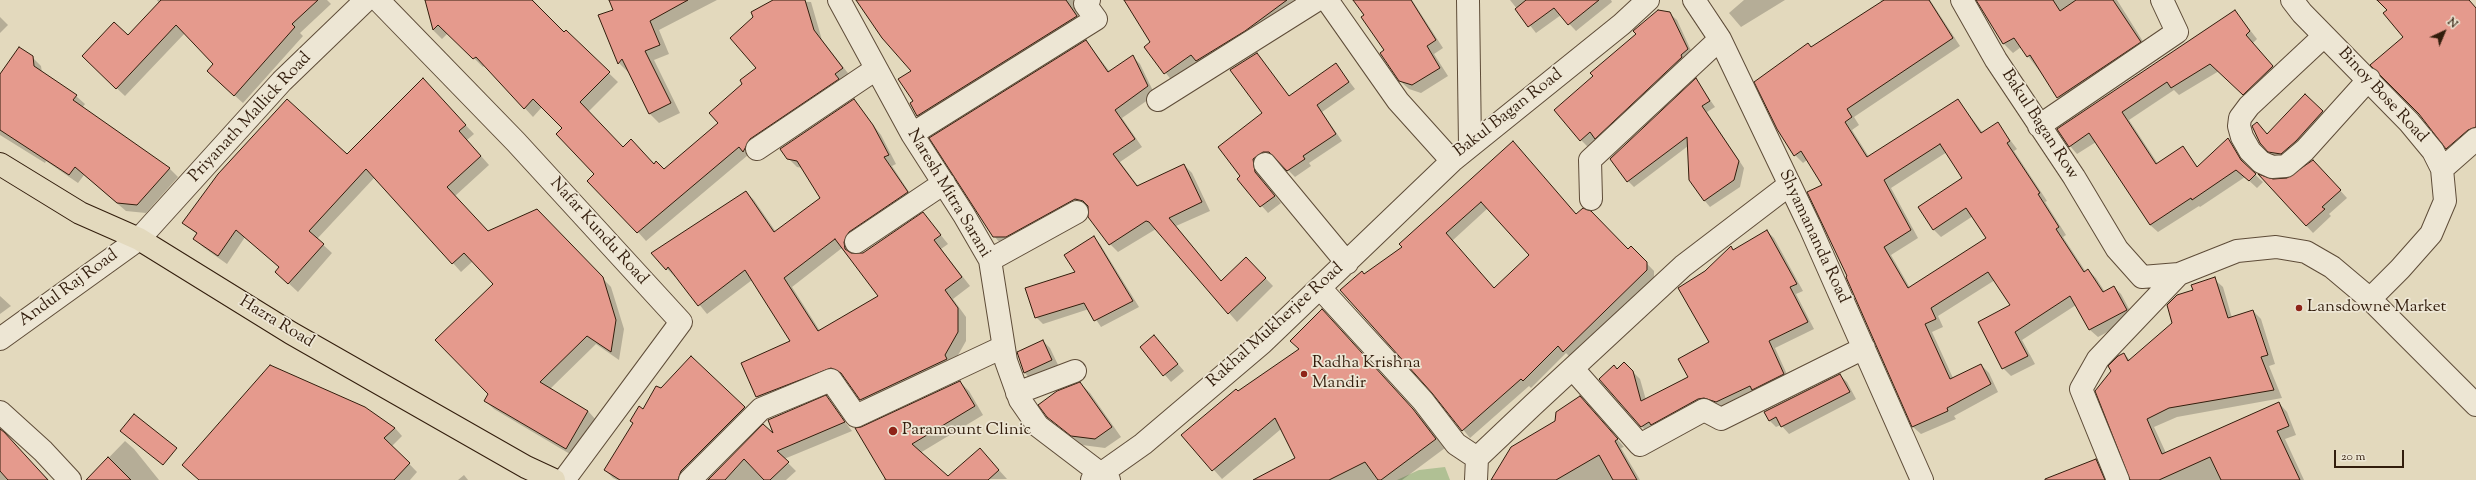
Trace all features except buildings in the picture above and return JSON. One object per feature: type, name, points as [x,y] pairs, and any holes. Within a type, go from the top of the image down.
[{"type":"main road","name":"Hazra Road","points":[[0,164],[80,212],[138,239],[291,333],[519,463],[554,480]]},
{"type":"street","name":"Priyanath Mallick Road","points":[[138,239],[282,81],[366,0]]},
{"type":"street","name":"Nafar Kundu Road","points":[[378,0],[516,142],[681,322],[564,480]]},
{"type":"street","points":[[912,134],[1096,19],[1085,4],[1090,0]]},
{"type":"street","points":[[1158,100],[1317,0]]},
{"type":"street","name":"Bakul Bagan Road","points":[[1327,0],[1398,101],[1452,161],[1622,24],[1648,0]]},
{"type":"street","points":[[1468,0],[1470,146]]},
{"type":"street","name":"Shyamananda Road","points":[[1694,0],[1720,39],[1864,348],[1922,480]]},
{"type":"street","points":[[2039,126],[2177,32],[2162,0]]},
{"type":"street","name":"Binoy Bose Road","points":[[2292,0],[2324,36],[2369,79],[2428,145],[2442,169],[2445,201],[2431,234],[2400,270],[2370,298]]},
{"type":"street","name":"Naresh Mitra Sarani","points":[[841,1],[912,134],[944,183],[990,260],[1003,347],[1017,392],[1038,426],[1100,477]]},
{"type":"street","name":"Bakul Bagan Row","points":[[1963,1],[2039,126],[2074,177],[2117,249],[2142,277],[2179,274]]},
{"type":"street","points":[[2324,36],[2249,106],[2240,118],[2239,126],[2242,137],[2250,151],[2261,162],[2272,167],[2286,166],[2306,150],[2369,79]]},
{"type":"street","points":[[1591,198],[1590,160],[1720,39]]},
{"type":"street","points":[[757,149],[876,69]]},
{"type":"street","points":[[2442,169],[2476,139]]},
{"type":"street","name":"Rakhal Mukherjee Road","points":[[1100,477],[1143,444],[1204,390],[1262,343],[1452,161]]},
{"type":"street","points":[[1265,164],[1347,263]]},
{"type":"street","points":[[856,242],[944,183]]},
{"type":"street","points":[[1476,480],[1477,458],[1683,266],[1789,185]]},
{"type":"street","points":[[990,260],[1077,212]]},
{"type":"street","name":"Andul Raj Road","points":[[0,339],[138,239]]},
{"type":"street","points":[[2118,480],[2081,389],[2098,359],[2179,274],[2237,251],[2276,248],[2306,252],[2332,267],[2370,298],[2476,405]]},
{"type":"street","points":[[1320,288],[1423,401],[1456,444],[1477,458]]},
{"type":"street","points":[[690,480],[761,409],[831,380],[856,416],[1003,347]]},
{"type":"street","points":[[1573,369],[1640,445],[1704,410],[1721,419],[1864,348]]},
{"type":"street","points":[[1017,392],[1075,371]]},
{"type":"street","points":[[0,412],[43,451],[70,480]]},
{"type":"green space","points":[[1445,467],[1450,480],[1397,480],[1419,470]]},
{"type":"place","name":"Lansdowne Market","points":[[2299,308]]},
{"type":"place","name":"Radha Krishna Mandir","points":[[1304,374]]},
{"type":"place","name":"Paramount Clinic","points":[[893,431]]}]
